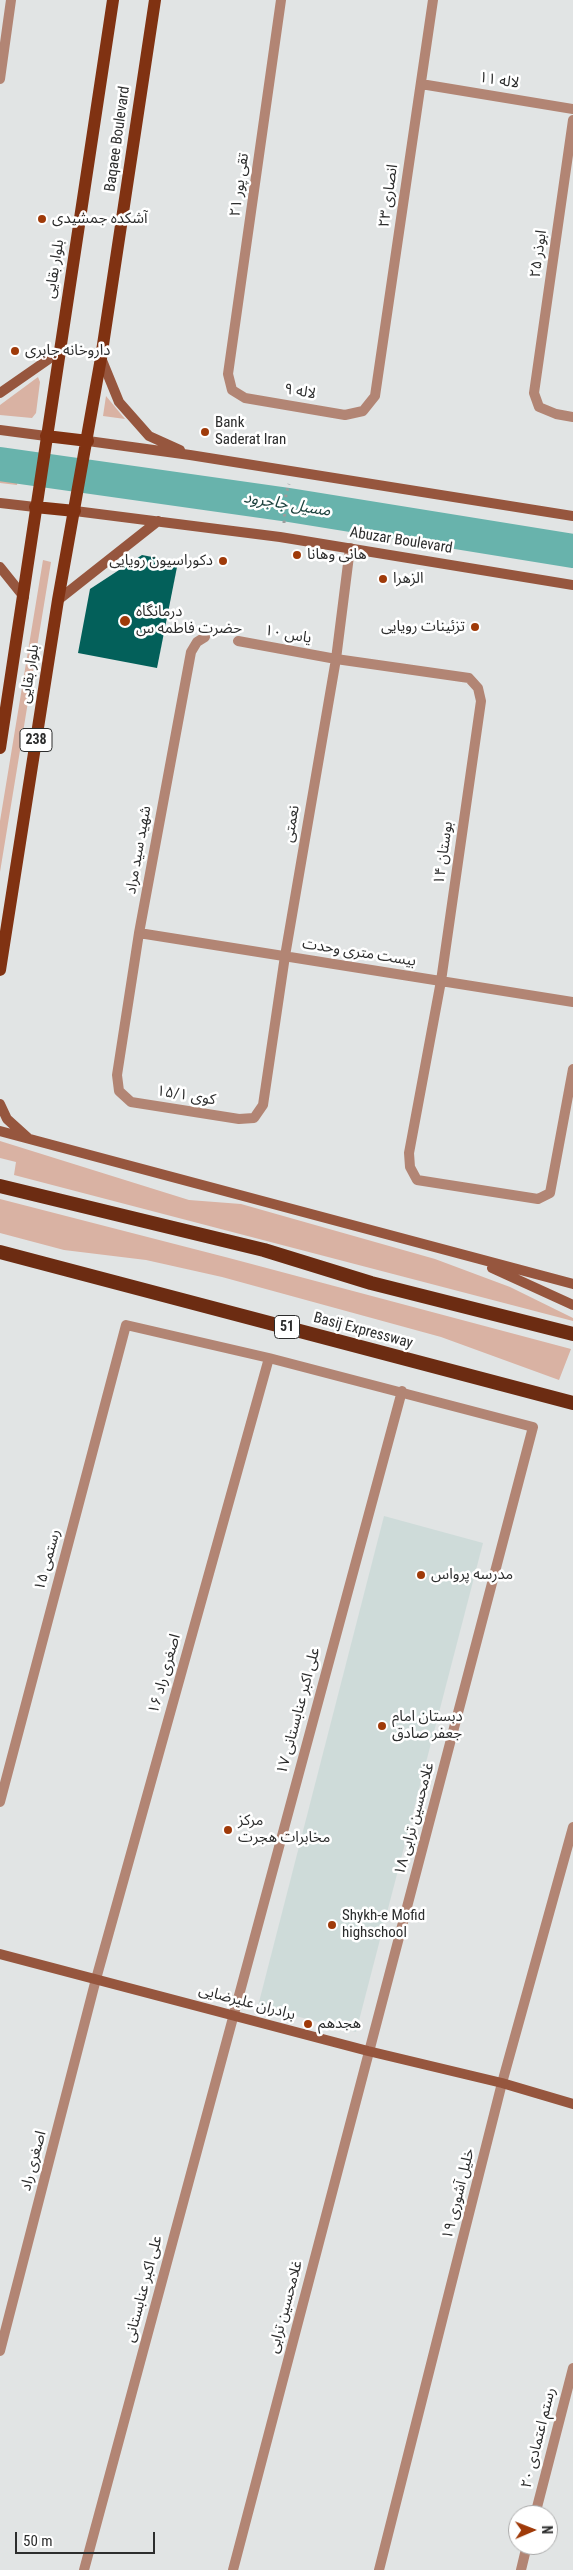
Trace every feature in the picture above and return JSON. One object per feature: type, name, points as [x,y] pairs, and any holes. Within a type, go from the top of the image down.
[{"type":"highway","points":[[0,1186],[264,1250],[371,1283],[573,1334]]},
{"type":"highway","name":"Basij Expressway","points":[[0,1252],[573,1403]]},
{"type":"main road","name":"بلوار بقایی","points":[[0,748],[4,702],[24,597],[35,507],[113,0]]},
{"type":"main road","name":"Baqaee Boulevard","points":[[76,506],[101,358],[155,0]]},
{"type":"main road","points":[[0,393],[59,352]]},
{"type":"main road","points":[[101,358],[119,402],[149,436],[190,455]]},
{"type":"main road","points":[[0,430],[190,455],[573,516]]},
{"type":"main road","points":[[0,502],[35,507],[76,506]]},
{"type":"main road","name":"بلوار بقایی","points":[[0,970],[58,600],[76,506]]},
{"type":"main road","name":"Abuzar Boulevard","points":[[76,506],[158,521],[350,548],[573,585]]},
{"type":"main road","points":[[58,600],[158,521]]},
{"type":"main road","points":[[0,567],[24,597]]},
{"type":"main road","points":[[0,1104],[7,1119],[30,1140]]},
{"type":"main road","points":[[0,1132],[573,1284]]},
{"type":"main road","points":[[465,1256],[573,1304]]},
{"type":"main road","name":"برادران علیرضایی","points":[[0,1954],[368,2051],[502,2083],[573,2104]]},
{"type":"street","points":[[0,79],[11,0]]},
{"type":"street","name":"تقی پور ۲۱","points":[[228,374],[282,0]]},
{"type":"street","name":"انصاری ۲۳","points":[[375,396],[433,0]]},
{"type":"street","name":"لاله ۱۱","points":[[421,84],[573,109]]},
{"type":"street","name":"ابوذر ۲۵","points":[[573,120],[534,393],[539,407],[556,414],[573,417]]},
{"type":"street","name":"لاله ۹","points":[[228,374],[232,390],[245,398],[345,415],[363,411],[375,396]]},
{"type":"street","name":"نعمتی","points":[[263,1105],[285,956],[336,659],[350,548]]},
{"type":"street","name":"شهید سید مراد","points":[[116,1075],[191,652],[197,642],[204,638]]},
{"type":"street","name":"یاس ۱۰","points":[[238,641],[336,659]]},
{"type":"street","name":"بوستان ۱۴","points":[[336,659],[469,678],[478,688],[481,701],[441,981],[409,1153],[410,1167],[417,1180],[538,1199],[550,1193],[573,1070]]},
{"type":"street","name":"بیست متری وحدت","points":[[140,933],[573,1002]]},
{"type":"street","name":"کوی ۱۵/۱","points":[[116,1075],[119,1091],[131,1102],[239,1119],[254,1118],[263,1105]]},
{"type":"street","name":"رستمی ۱۵","points":[[0,1802],[126,1325],[269,1358]]},
{"type":"street","points":[[269,1358],[402,1391]]},
{"type":"street","name":"اصغری راد ۱۶","points":[[96,1979],[269,1358]]},
{"type":"street","name":"علی اکبر عنابستانی ۱۷","points":[[232,2015],[402,1391]]},
{"type":"street","name":"غلامحسین ترابی ۱۸","points":[[368,2051],[534,1427],[402,1391]]},
{"type":"street","name":"خلیل آشوری ۱۹","points":[[379,2570],[502,2083],[573,1827]]},
{"type":"street","name":"اصغری راد","points":[[0,2351],[96,1979]]},
{"type":"street","name":"علی اکبر عنابستانی","points":[[84,2570],[232,2015]]},
{"type":"street","name":"غلامحسین ترابی","points":[[233,2570],[368,2051]]},
{"type":"street","name":"رستم اعتمادی ۲۰","points":[[538,2505],[573,2368]]},
{"type":"street","points":[[521,2570],[525,2555]]},
{"type":"path","points":[[284,523],[286,494],[290,483]]},
{"type":"shaded area","points":[[38,377],[40,382],[36,413],[32,418],[0,415],[0,405]]},
{"type":"shaded area","points":[[106,396],[125,419],[103,416]]},
{"type":"shaded area","points":[[0,449],[21,453],[17,485],[0,483]]},
{"type":"shaded area","points":[[43,560],[51,562],[0,872],[0,821]]},
{"type":"shaded area","points":[[0,1141],[189,1200],[241,1204],[435,1259],[510,1287],[573,1318],[573,1321],[14,1175],[16,1162],[0,1158]]},
{"type":"shaded area","points":[[0,1199],[571,1349],[559,1380],[441,1337],[222,1277],[146,1260],[64,1250],[0,1233]]},
{"type":"shaded area","points":[[384,1516],[483,1543],[356,2032],[258,2006]]},
{"type":"building","name":"درمانگاه حضرت فاطمه س","points":[[142,555],[178,562],[157,668],[78,653],[90,589]]},
{"type":"waterway","name":"مسیل جاجرود","points":[[0,464],[289,505],[573,551]]},
{"type":"place","name":"آشکده جمشیدی","points":[[42,219]]},
{"type":"place","name":"داروخانه جابری","points":[[15,351]]},
{"type":"place","name":"Bank Saderat Iran","points":[[205,432]]},
{"type":"place","name":"هانی وهانا","points":[[297,555]]},
{"type":"place","name":"دکوراسیون رویایی","points":[[223,561]]},
{"type":"place","name":"الزهرا","points":[[383,579]]},
{"type":"place","name":"درمانگاه حضرت فاطمه س","points":[[125,621]]},
{"type":"place","name":"تزئینات رویایی","points":[[475,627]]},
{"type":"place","name":"مدرسه پرواس","points":[[421,1575]]},
{"type":"place","name":"دبستان امام جعفر صادق","points":[[382,1726]]},
{"type":"place","name":"مرکز مخابرات هجرت","points":[[228,1830]]},
{"type":"place","name":"Shykh-e Mofid highschool","points":[[332,1925]]},
{"type":"place","name":"هجدهم","points":[[308,2024]]}]
